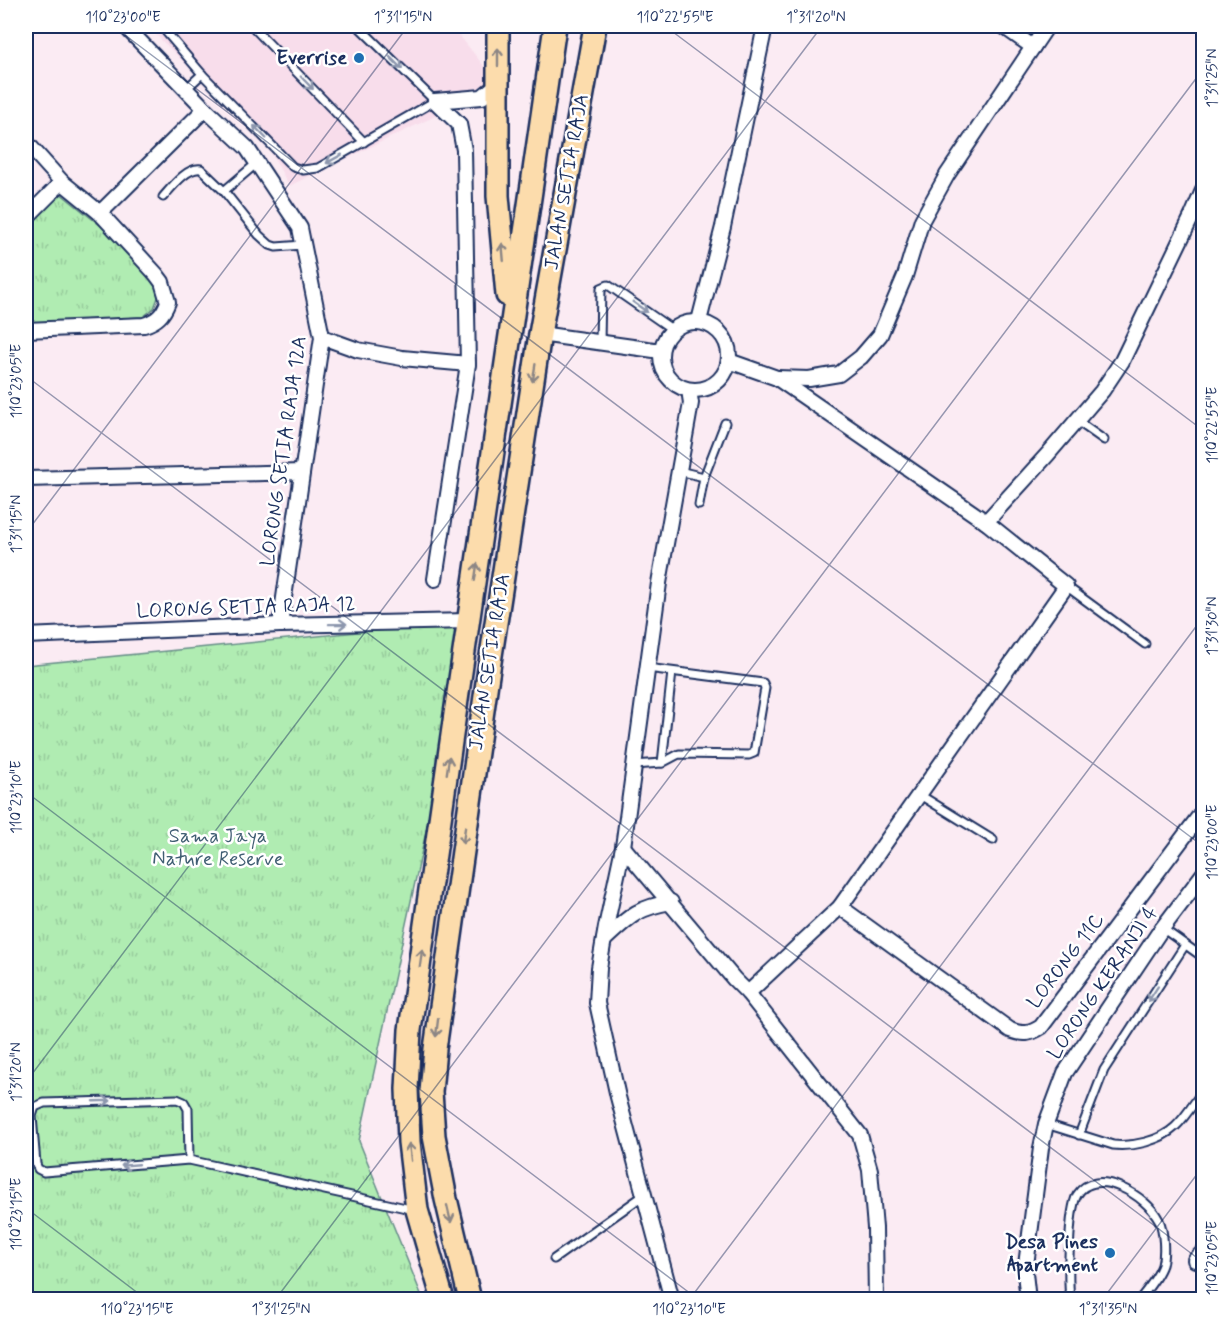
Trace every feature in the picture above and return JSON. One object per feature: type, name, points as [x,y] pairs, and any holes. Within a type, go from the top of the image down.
[{"type":"highway","points":[[498,26],[498,196],[510,331]]},
{"type":"highway","name":"JALAN SETIA RAJA","points":[[443,1299],[417,1210],[409,1142],[406,1089],[411,1030],[555,26]]},
{"type":"highway","name":"JALAN SETIA RAJA","points":[[470,1299],[446,1199],[434,1136],[431,1092],[444,971],[540,334],[595,26]]},
{"type":"highway","points":[[417,1210],[425,1204],[430,1195],[426,1152],[434,1136]]},
{"type":"street","name":"LORONG SETIA RAJA 12A","points":[[125,26],[205,109],[247,148],[300,228],[322,337],[280,625]]},
{"type":"street","points":[[699,321],[723,227],[765,26]]},
{"type":"street","points":[[1003,26],[1033,47]]},
{"type":"street","points":[[777,378],[809,379],[839,374],[861,357],[880,335],[905,276],[922,220],[947,175],[1047,26]]},
{"type":"street","points":[[435,101],[482,97],[498,84]]},
{"type":"street","points":[[435,101],[459,124],[464,150],[468,364],[435,579]]},
{"type":"street","points":[[100,213],[205,109]]},
{"type":"street","points":[[26,142],[62,182],[100,213],[162,282],[168,302],[164,311],[153,322],[144,325],[26,330]]},
{"type":"street","points":[[26,218],[62,182]]},
{"type":"street","points":[[986,522],[1102,391],[1122,361],[1192,216],[1203,188]]},
{"type":"street","points":[[699,321],[716,328],[727,343],[729,361],[722,377],[707,388],[689,390],[673,383],[663,369],[661,351],[665,339],[673,330],[681,324],[699,321]]},
{"type":"street","points":[[540,334],[661,351]]},
{"type":"street","points":[[322,337],[358,350],[408,359],[468,364]]},
{"type":"street","points":[[729,361],[777,378],[986,522],[1066,586],[840,907],[748,993]]},
{"type":"street","points":[[672,1299],[618,1097],[597,1003],[599,968],[623,847],[659,583],[691,403],[689,390]]},
{"type":"street","points":[[26,479],[302,472]]},
{"type":"street","name":"LORONG SETIA RAJA 12","points":[[26,636],[280,625],[469,621]]},
{"type":"street","name":"LORONG 11C","points":[[840,907],[1010,1030],[1021,1034],[1031,1033],[1041,1027],[1203,810]]},
{"type":"street","points":[[623,847],[748,993],[860,1135],[870,1170],[875,1228],[876,1299]]},
{"type":"street","name":"LORONG KERANJI 4","points":[[1028,1299],[1025,1273],[1041,1148],[1046,1124],[1065,1073],[1162,928],[1203,873]]},
{"type":"street","points":[[604,940],[634,912],[671,902]]},
{"type":"lane","points":[[161,26],[202,74],[293,166],[303,170],[318,168],[435,101],[358,26]]},
{"type":"lane","points":[[252,26],[364,142]]},
{"type":"lane","points":[[186,89],[202,74]]},
{"type":"lane","points":[[224,191],[257,163]]},
{"type":"lane","points":[[163,197],[189,171],[197,168],[205,172],[224,191],[259,236],[270,245],[276,247],[303,245]]},
{"type":"lane","points":[[600,342],[601,288],[608,285],[673,330]]},
{"type":"lane","points":[[1076,420],[1104,440]]},
{"type":"lane","points":[[699,505],[704,477],[725,423]]},
{"type":"lane","points":[[679,471],[704,477]]},
{"type":"lane","points":[[1066,586],[1145,644]]},
{"type":"lane","points":[[634,765],[662,763],[679,754],[749,755],[754,753],[765,688],[763,683],[647,668]]},
{"type":"lane","points":[[662,763],[672,672]]},
{"type":"lane","points":[[920,795],[993,840]]},
{"type":"lane","points":[[1162,928],[1203,958]]},
{"type":"lane","points":[[1079,1135],[1104,1070],[1185,945]]},
{"type":"lane","points":[[1046,1124],[1106,1143],[1125,1146],[1163,1135],[1176,1126],[1203,1089]]},
{"type":"lane","points":[[189,1160],[188,1108],[184,1102],[177,1099],[44,1103],[35,1107],[32,1116],[36,1164],[38,1169],[44,1172],[189,1160],[417,1210]]},
{"type":"lane","points":[[1070,1299],[1072,1208],[1086,1184],[1096,1181],[1124,1189],[1135,1195],[1159,1220],[1162,1234],[1161,1268],[1139,1299]]},
{"type":"lane","points":[[554,1259],[644,1195]]},
{"type":"shaded area","points":[[147,26],[452,26],[483,65],[496,87],[289,186],[266,143]]},
{"type":"green space","points":[[60,193],[101,226],[149,273],[159,295],[154,308],[143,317],[26,323],[26,221]]},
{"type":"green space","name":"Sama Jaya Nature Reserve","points":[[469,621],[459,679],[359,1141],[423,1299],[26,1300],[26,665]]},
{"type":"place","name":"Everrise","points":[[359,58]]},
{"type":"place","name":"Desa Pines Apartment","points":[[1110,1253]]}]
